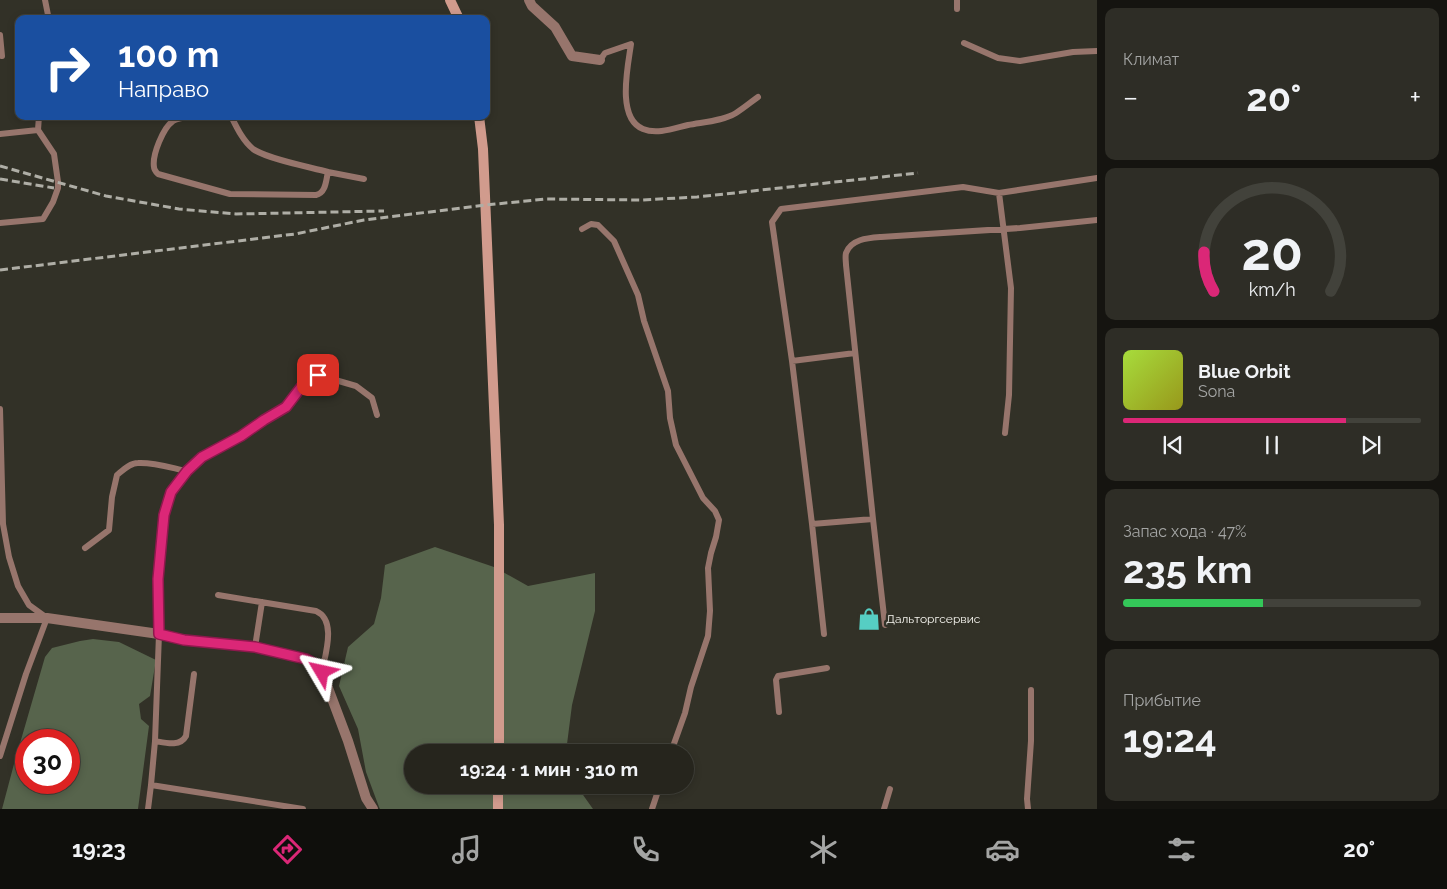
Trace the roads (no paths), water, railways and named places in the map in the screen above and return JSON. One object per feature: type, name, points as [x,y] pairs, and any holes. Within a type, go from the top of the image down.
[{"type":"street","points":[[450,0],[457,15]]},
{"type":"street","points":[[528,0],[555,27],[572,56],[600,60]]},
{"type":"street","points":[[479,120],[483,149],[499,526],[499,744]]},
{"type":"street","points":[[0,618],[47,618],[159,634],[184,640],[255,647],[306,659],[315,664],[322,672],[348,741],[366,798],[373,809]]},
{"type":"street","points":[[498,794],[498,809]]},
{"type":"lane","points":[[45,0],[48,15]]},
{"type":"lane","points":[[956,9],[958,0]]},
{"type":"lane","points":[[0,35],[2,56]]},
{"type":"lane","points":[[964,43],[998,58],[1020,61],[1073,52],[1097,51]]},
{"type":"lane","points":[[600,60],[605,53],[631,44],[627,73],[627,110],[642,129],[656,131],[721,118],[735,114],[758,97]]},
{"type":"lane","points":[[0,222],[43,219],[53,202],[58,188],[57,168],[54,154],[38,130],[39,120]]},
{"type":"lane","points":[[177,120],[164,130],[159,141],[154,167],[158,174],[230,194],[316,195],[324,191],[328,172]]},
{"type":"lane","points":[[233,120],[245,141],[254,150],[274,158],[364,179]]},
{"type":"lane","points":[[0,134],[38,130]]},
{"type":"lane","points":[[824,634],[792,361],[772,222],[781,209],[963,188],[999,193],[1097,178]]},
{"type":"lane","points":[[999,193],[1011,288],[1009,395],[1004,433]]},
{"type":"lane","points":[[885,625],[846,253],[852,244],[864,239],[1097,220]]},
{"type":"lane","points":[[582,229],[591,224],[598,225],[614,241],[638,295],[644,321],[668,391],[670,418],[676,445],[703,498],[715,510],[718,520],[716,537],[710,553],[708,568],[710,611],[708,636],[675,744]]},
{"type":"lane","points":[[792,361],[855,353]]},
{"type":"lane","points":[[148,809],[152,785],[155,741],[159,634],[158,579],[164,515],[171,492],[187,471],[202,457],[241,436],[286,407],[308,378],[318,375],[356,386],[372,398],[377,415]]},
{"type":"lane","points":[[0,409],[3,524],[9,557],[18,586],[29,605],[47,618],[26,674],[0,756]]},
{"type":"lane","points":[[85,548],[109,530],[112,496],[117,475],[127,467],[136,462],[187,471]]},
{"type":"lane","points":[[812,524],[873,519]]},
{"type":"lane","points":[[218,595],[316,611],[324,616],[329,629],[322,672]]},
{"type":"lane","points":[[255,647],[262,602]]},
{"type":"lane","points":[[779,712],[776,680],[778,676],[828,668]]},
{"type":"lane","points":[[155,741],[178,743],[183,741],[186,736],[194,674]]},
{"type":"lane","points":[[1028,809],[1031,690]]},
{"type":"lane","points":[[152,785],[303,809]]},
{"type":"lane","points":[[884,809],[890,789]]},
{"type":"lane","points":[[652,809],[657,794]]},
{"type":"railway","points":[[0,166],[106,196],[179,209],[236,214],[384,211]]},
{"type":"railway","points":[[0,270],[295,234],[364,220],[486,205],[546,199],[641,200],[697,197],[918,173]]},
{"type":"railway","points":[[0,179],[54,188]]},
{"type":"place","name":"Дальторгсервис","points":[[869,619]]}]
